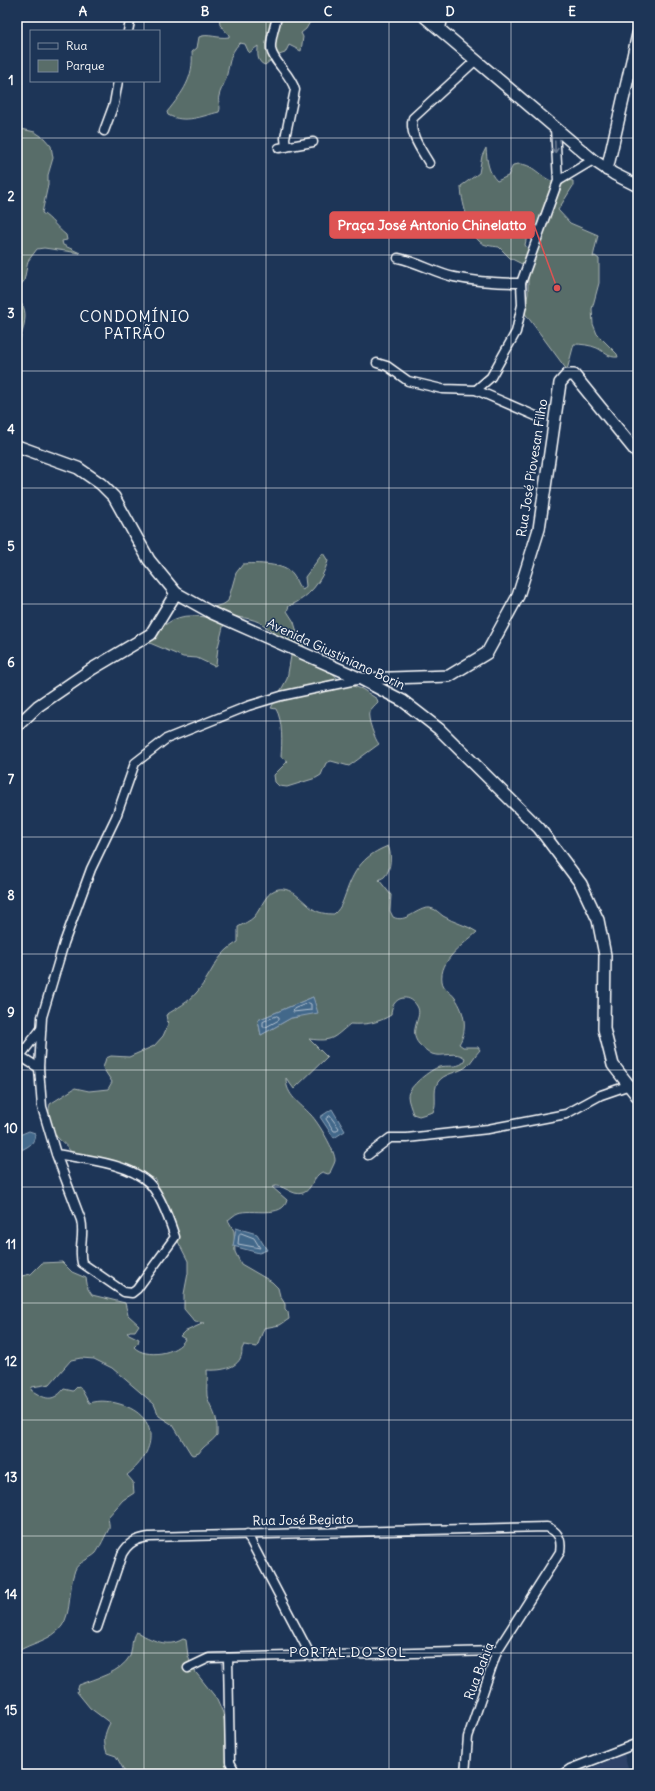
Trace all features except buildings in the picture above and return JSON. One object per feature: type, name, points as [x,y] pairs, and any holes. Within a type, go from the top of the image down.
[{"type":"main road","points":[[425,17],[593,160],[607,170],[638,186]]},
{"type":"main road","points":[[607,170],[638,34]]},
{"type":"main road","name":"Rua José Piovesan Filho","points":[[361,679],[449,676],[487,653],[518,596],[539,529],[560,383],[567,375],[574,375],[638,454]]},
{"type":"main road","name":"Avenida Giustiniano Borin","points":[[17,446],[78,468],[101,484],[114,497],[149,560],[176,592],[212,613],[361,679],[403,700],[439,729],[539,828],[581,884],[598,920],[605,955],[604,1029],[613,1066],[627,1086],[638,1097]]},
{"type":"main road","points":[[17,726],[44,702],[92,669],[151,634],[176,592]]},
{"type":"street","points":[[128,30],[131,17]]},
{"type":"street","points":[[277,17],[271,48],[293,83],[295,90],[283,148],[313,142]]},
{"type":"street","points":[[441,30],[443,17]]},
{"type":"street","points":[[429,164],[413,133],[412,123],[414,118],[476,60]]},
{"type":"street","points":[[104,131],[114,104],[118,82]]},
{"type":"street","points":[[476,390],[491,377],[516,332],[522,305],[522,283],[558,181],[555,128]]},
{"type":"street","points":[[558,181],[593,160]]},
{"type":"street","points":[[398,258],[411,261],[453,277],[484,282],[522,283]]},
{"type":"street","points":[[376,363],[387,366],[408,381],[425,386],[476,390],[538,417]]},
{"type":"street","points":[[491,377],[492,396]]},
{"type":"street","points":[[56,1154],[119,1167],[147,1181],[154,1189],[175,1237],[132,1293],[124,1292],[82,1263],[79,1254],[84,1230],[56,1154],[42,1106],[39,1068],[42,1018],[90,869],[116,817],[135,763],[166,739],[241,709],[281,696],[361,679]]},
{"type":"street","points":[[39,1068],[19,1058],[41,1029]]},
{"type":"street","points":[[368,1155],[390,1138],[407,1138],[488,1129],[566,1114],[601,1095],[627,1086]]},
{"type":"street","name":"Rua José Begiato","points":[[97,1628],[122,1554],[127,1545],[136,1539],[149,1537],[247,1534],[538,1527],[555,1531],[562,1544]]},
{"type":"street","points":[[247,1534],[312,1656]]},
{"type":"street","name":"Rua Bahia","points":[[465,1774],[468,1737],[497,1651],[551,1568],[560,1552],[562,1544]]},
{"type":"street","points":[[188,1668],[209,1658],[497,1651]]},
{"type":"street","points":[[228,1658],[230,1762],[236,1774]]},
{"type":"street","points":[[563,1774],[570,1769],[638,1743]]},
{"type":"shaded area","points":[[624,1754],[630,1774],[578,1774]]},
{"type":"green space","points":[[219,17],[248,19],[249,17],[313,17],[306,29],[301,33],[303,37],[301,51],[289,45],[285,53],[276,56],[265,65],[259,60],[258,46],[249,53],[245,44],[240,43],[231,56],[225,81],[219,94],[219,112],[187,119],[174,118],[168,115],[167,112],[178,98],[189,77],[192,52],[197,48],[199,37],[229,37],[220,25]]},
{"type":"green space","points":[[17,128],[35,132],[44,138],[51,146],[53,158],[48,175],[48,185],[42,213],[66,235],[67,240],[62,241],[63,245],[80,253],[44,248],[37,249],[28,261],[24,281],[17,289]]},
{"type":"green space","points":[[486,148],[490,170],[497,181],[508,176],[513,165],[520,164],[530,167],[548,180],[554,182],[573,181],[573,186],[558,210],[570,223],[598,235],[593,257],[595,256],[599,259],[599,283],[592,309],[593,324],[597,334],[617,354],[618,357],[609,356],[591,346],[574,344],[567,370],[524,312],[528,294],[528,276],[539,246],[538,243],[530,236],[527,236],[525,245],[530,252],[528,262],[522,264],[510,258],[499,247],[482,243],[478,240],[466,214],[462,199],[461,186],[479,173],[482,156]]},
{"type":"green space","points":[[17,300],[22,304],[25,317],[17,352]]},
{"type":"green space","points":[[323,553],[328,561],[318,582],[309,594],[289,606],[287,611],[294,622],[298,636],[309,654],[323,663],[341,682],[362,689],[377,699],[378,702],[369,712],[369,719],[375,738],[379,744],[349,766],[331,761],[326,763],[321,775],[316,778],[287,787],[279,786],[275,782],[274,775],[288,761],[281,757],[282,739],[280,720],[276,709],[271,708],[287,679],[291,656],[274,634],[268,628],[254,620],[234,617],[224,623],[218,647],[216,665],[214,666],[197,658],[183,657],[145,641],[162,627],[175,619],[190,616],[212,618],[207,609],[224,604],[228,601],[236,573],[243,564],[262,564],[284,568],[293,575],[299,587],[303,590],[306,586],[305,577]]},
{"type":"green space","points":[[388,846],[390,853],[389,870],[385,877],[379,880],[391,895],[390,911],[393,917],[398,919],[407,917],[425,908],[430,908],[436,910],[443,916],[477,932],[459,947],[448,959],[442,973],[442,981],[444,986],[458,1003],[463,1015],[464,1033],[459,1044],[463,1047],[478,1047],[480,1050],[466,1067],[447,1075],[438,1082],[435,1089],[435,1105],[433,1112],[419,1116],[413,1114],[409,1102],[408,1096],[412,1088],[420,1079],[435,1068],[460,1065],[463,1063],[465,1058],[453,1054],[432,1054],[419,1044],[416,1039],[415,1029],[419,1010],[410,999],[401,998],[394,1004],[391,1015],[377,1022],[367,1024],[350,1024],[336,1036],[328,1039],[309,1039],[327,1057],[294,1089],[286,1078],[288,1090],[298,1103],[311,1115],[322,1130],[333,1151],[335,1161],[330,1173],[328,1174],[322,1172],[319,1174],[308,1189],[303,1193],[295,1193],[280,1186],[272,1187],[287,1200],[284,1206],[279,1209],[266,1212],[244,1212],[237,1214],[228,1220],[234,1231],[235,1252],[241,1264],[272,1282],[278,1288],[280,1296],[285,1304],[285,1309],[288,1312],[289,1319],[280,1325],[264,1328],[257,1347],[244,1345],[239,1360],[235,1364],[225,1369],[207,1370],[207,1396],[216,1417],[217,1435],[199,1453],[193,1455],[191,1454],[173,1425],[159,1416],[154,1404],[112,1368],[94,1359],[81,1358],[71,1360],[50,1384],[32,1387],[31,1390],[40,1396],[52,1398],[64,1389],[73,1391],[78,1386],[89,1403],[100,1401],[116,1403],[130,1408],[141,1415],[147,1424],[150,1434],[149,1444],[145,1455],[138,1465],[127,1475],[133,1482],[134,1493],[123,1500],[108,1517],[109,1529],[96,1553],[81,1563],[75,1570],[71,1584],[69,1607],[62,1626],[58,1631],[47,1638],[17,1652],[17,1277],[31,1274],[42,1263],[62,1262],[72,1272],[86,1278],[88,1289],[92,1295],[125,1303],[128,1315],[139,1325],[135,1331],[130,1331],[127,1333],[139,1339],[138,1343],[134,1347],[139,1351],[146,1353],[161,1353],[176,1348],[185,1339],[180,1336],[184,1332],[204,1323],[195,1322],[184,1309],[184,1294],[188,1273],[188,1261],[165,1216],[156,1179],[71,1153],[53,1132],[49,1118],[50,1104],[75,1088],[89,1091],[108,1089],[112,1082],[103,1068],[106,1058],[111,1056],[129,1057],[154,1046],[163,1036],[168,1025],[166,1015],[194,996],[219,959],[230,947],[238,942],[238,927],[257,914],[268,895],[275,890],[286,889],[315,910],[323,913],[334,914],[341,906],[350,882],[357,869],[367,858]],"holes":[[[313,997],[299,1017],[291,1018],[261,1035],[258,1020]]]},
{"type":"green space","points":[[136,1632],[153,1640],[165,1643],[177,1642],[183,1639],[186,1640],[188,1656],[193,1669],[217,1699],[223,1713],[230,1750],[226,1774],[126,1774],[116,1756],[107,1753],[105,1738],[106,1731],[110,1723],[90,1708],[77,1692],[79,1685],[108,1674],[126,1662],[132,1650],[133,1637]]},
{"type":"water","points":[[313,997],[318,1013],[291,1018],[261,1035],[258,1020]]},
{"type":"water","points":[[332,1109],[345,1131],[334,1138],[320,1117]]},
{"type":"water","points":[[29,1131],[35,1133],[34,1140],[30,1145],[17,1152],[17,1136]]},
{"type":"water","points":[[236,1228],[257,1234],[267,1250],[259,1253],[233,1246]]},
{"type":"place","name":"Praça José Antonio Chinelatto","points":[[557,288]]},
{"type":"district","name":"CONDOMÍNIO PATRÃO","points":[[135,324]]},
{"type":"district","name":"PORTAL DO SOL","points":[[348,1652]]}]
